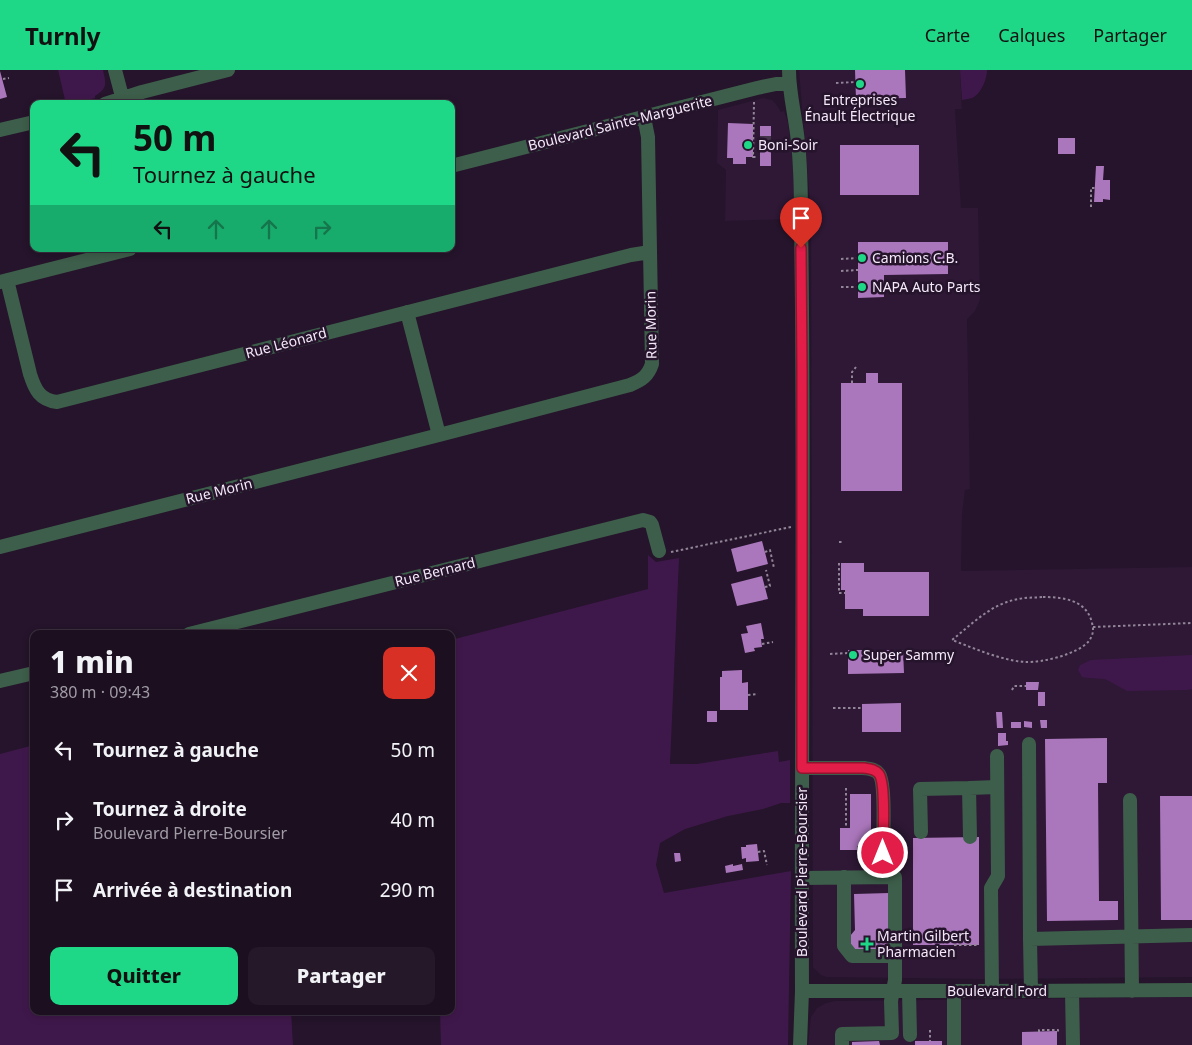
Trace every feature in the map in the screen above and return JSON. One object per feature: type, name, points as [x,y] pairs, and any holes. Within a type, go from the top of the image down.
[{"type":"street","points":[[115,70],[124,100]]},
{"type":"street","points":[[126,100],[142,92],[228,70]]},
{"type":"street","name":"Boulevard Sainte-Marguerite","points":[[455,165],[776,84],[789,77]]},
{"type":"street","name":"Boulevard Pierre-Boursier","points":[[789,77],[798,137],[800,167],[802,371],[802,990],[800,1045]]},
{"type":"street","name":"Rue Morin","points":[[0,548],[439,435],[642,380],[652,364],[648,137],[644,117]]},
{"type":"street","points":[[0,130],[30,123]]},
{"type":"street","points":[[4,281],[118,252]]},
{"type":"street","name":"Rue Léonard","points":[[4,281],[34,385],[46,400],[57,402],[631,255],[650,252]]},
{"type":"street","points":[[407,312],[439,435]]},
{"type":"street","name":"Rue Bernard","points":[[206,630],[643,520],[647,520],[652,525],[659,551]]},
{"type":"street","points":[[0,681],[30,674]]},
{"type":"street","points":[[1029,744],[1030,991]]},
{"type":"street","points":[[992,992],[991,888],[998,876],[997,756]]},
{"type":"street","points":[[802,768],[864,768],[877,771],[883,788],[883,853]]},
{"type":"street","points":[[969,788],[970,837]]},
{"type":"street","points":[[921,832],[920,789],[997,788]]},
{"type":"street","points":[[1130,800],[1132,990]]},
{"type":"street","points":[[844,877],[844,946],[852,956],[895,956]]},
{"type":"street","points":[[802,878],[895,877],[895,980],[891,1001],[890,1039],[842,1034],[842,1045]]},
{"type":"street","points":[[1030,939],[1192,935]]},
{"type":"street","name":"Boulevard Ford","points":[[802,990],[910,992],[1192,990]]},
{"type":"street","points":[[954,991],[954,1045]]},
{"type":"street","points":[[1072,991],[1073,1045]]},
{"type":"street","points":[[910,992],[910,1035]]},
{"type":"path","points":[[3,79],[9,78]]},
{"type":"path","points":[[836,83],[856,82]]},
{"type":"path","points":[[754,99],[755,143],[753,157],[757,157]]},
{"type":"path","points":[[1091,207],[1091,188],[1095,188]]},
{"type":"path","points":[[841,259],[858,258]]},
{"type":"path","points":[[841,271],[858,270]]},
{"type":"path","points":[[841,287],[858,287]]},
{"type":"path","points":[[852,383],[852,372],[856,366]]},
{"type":"path","points":[[659,551],[676,552],[794,526],[802,526]]},
{"type":"path","points":[[838,542],[843,542]]},
{"type":"path","points":[[765,552],[770,550],[774,568]]},
{"type":"path","points":[[839,563],[839,593],[845,593]]},
{"type":"path","points":[[765,587],[770,586],[766,570]]},
{"type":"path","points":[[1060,597],[1070,600],[1081,605],[1087,611],[1093,627],[1093,634],[1088,642],[1078,649],[1041,662],[1025,662],[1001,658],[952,640],[990,610],[1020,598],[1060,597]]},
{"type":"path","points":[[1093,627],[1192,623]]},
{"type":"path","points":[[762,644],[773,642]]},
{"type":"path","points":[[830,654],[848,653]]},
{"type":"path","points":[[1012,690],[1014,686],[1026,686]]},
{"type":"path","points":[[748,695],[758,694]]},
{"type":"path","points":[[833,708],[862,708]]},
{"type":"path","points":[[846,788],[846,828]]},
{"type":"path","points":[[758,852],[764,851],[766,865]]},
{"type":"path","points":[[954,945],[979,945]]},
{"type":"path","points":[[930,1030],[930,1041]]},
{"type":"path","points":[[1039,1032],[1039,1030],[1058,1030],[1058,1032]]},
{"type":"shaded area","points":[[58,70],[103,70],[105,85],[95,98],[65,100]]},
{"type":"shaded area","points":[[799,70],[960,70],[962,109],[955,109],[961,208],[978,208],[980,300],[975,311],[967,319],[970,489],[965,490],[962,515],[961,571],[1192,567],[1192,977],[981,979],[827,977],[821,975],[813,967],[811,214]]},
{"type":"shaded area","points":[[960,70],[987,70],[982,88],[973,98],[962,100]]},
{"type":"shaded area","points":[[763,98],[772,100],[781,112],[784,111],[788,123],[793,161],[794,219],[725,221],[726,170],[717,163],[718,110]]},
{"type":"shaded area","points":[[648,555],[656,562],[679,558],[670,764],[697,764],[778,751],[779,762],[790,760],[790,803],[781,803],[763,809],[728,816],[685,829],[660,843],[656,865],[664,893],[791,871],[788,1045],[441,1045],[440,1015],[455,1015],[455,639],[648,589]]},
{"type":"shaded area","points":[[1192,655],[1192,689],[1187,690],[1127,691],[1105,679],[1082,677],[1078,670],[1080,665],[1091,660]]},
{"type":"shaded area","points":[[30,746],[30,1015],[291,1015],[293,1045],[0,1045],[0,754]]},
{"type":"shaded area","points":[[1192,997],[1192,1045],[808,1045],[811,1017],[817,1008],[835,1001]]},
{"type":"building","points":[[855,70],[905,70],[906,98],[856,99]]},
{"type":"building","points":[[0,71],[7,97],[0,99]]},
{"type":"building","points":[[728,123],[753,124],[753,157],[746,157],[746,164],[733,164],[733,158],[727,158]]},
{"type":"building","points":[[760,126],[771,126],[771,166],[760,166]]},
{"type":"building","points":[[1058,138],[1075,138],[1075,154],[1058,154]]},
{"type":"building","points":[[840,145],[919,145],[919,195],[840,195]]},
{"type":"building","points":[[1096,166],[1104,166],[1103,180],[1110,180],[1110,200],[1103,199],[1103,202],[1094,202]]},
{"type":"building","points":[[858,242],[948,242],[948,274],[884,275],[884,297],[858,298]]},
{"type":"building","points":[[866,373],[878,373],[878,383],[902,383],[902,491],[841,491],[841,383],[866,383]]},
{"type":"building","points":[[762,541],[768,564],[737,572],[731,549]]},
{"type":"building","points":[[841,563],[864,563],[864,572],[929,572],[929,616],[863,616],[863,609],[845,609],[845,590],[841,590]]},
{"type":"building","points":[[762,576],[768,599],[737,606],[731,584]]},
{"type":"building","points":[[761,623],[764,639],[761,639],[762,647],[754,648],[755,651],[745,653],[741,634],[748,633],[746,626]]},
{"type":"building","points":[[848,650],[903,650],[904,673],[848,674]]},
{"type":"building","points":[[742,670],[742,683],[748,682],[748,710],[720,710],[720,677],[722,677],[722,671]]},
{"type":"building","points":[[1026,682],[1039,682],[1038,690],[1026,690]]},
{"type":"building","points":[[1038,692],[1045,692],[1045,706],[1038,706]]},
{"type":"building","points":[[901,703],[901,732],[862,732],[862,704]]},
{"type":"building","points":[[707,711],[717,711],[717,722],[707,722]]},
{"type":"building","points":[[996,712],[1002,712],[1003,728],[997,728]]},
{"type":"building","points":[[1040,720],[1047,720],[1047,728],[1041,728]]},
{"type":"building","points":[[1024,721],[1032,722],[1032,728],[1024,727]]},
{"type":"building","points":[[1011,722],[1021,722],[1021,728],[1011,728]]},
{"type":"building","points":[[998,733],[1006,733],[1008,745],[998,746]]},
{"type":"building","points":[[1107,738],[1107,783],[1098,783],[1099,901],[1118,901],[1118,920],[1047,921],[1045,739]]},
{"type":"building","points":[[850,794],[871,794],[871,846],[857,846],[857,850],[840,850],[840,828],[850,828]]},
{"type":"building","points":[[1160,796],[1192,796],[1192,920],[1161,920]]},
{"type":"building","points":[[979,837],[979,945],[913,945],[913,838]]},
{"type":"building","points":[[757,844],[759,861],[746,862],[746,858],[742,859],[741,847]]},
{"type":"building","points":[[674,853],[680,853],[681,861],[675,862]]},
{"type":"building","points":[[733,864],[733,866],[742,864],[743,870],[726,873],[725,866]]},
{"type":"building","points":[[889,893],[889,944],[884,949],[855,950],[850,946],[850,936],[855,930],[854,894]]},
{"type":"building","points":[[1057,1031],[1057,1045],[1022,1045],[1022,1032]]},
{"type":"building","points":[[879,1041],[880,1045],[852,1045],[852,1042]]},
{"type":"building","points":[[915,1041],[942,1041],[942,1045],[915,1045]]},
{"type":"tunnel","points":[[760,143],[771,143]]},
{"type":"place","name":"Entreprises Énault Électrique","points":[[860,84]]},
{"type":"place","name":"Boni-Soir","points":[[748,145]]},
{"type":"place","name":"Camions C.B.","points":[[862,258]]},
{"type":"place","name":"NAPA Auto Parts","points":[[862,287]]},
{"type":"place","name":"Super Sammy","points":[[853,655]]},
{"type":"place","name":"Martin Gilbert Pharmacien","points":[[867,944]]},
{"type":"route","points":[[801,248],[802,768],[864,768],[877,771],[883,788],[883,853]]}]
